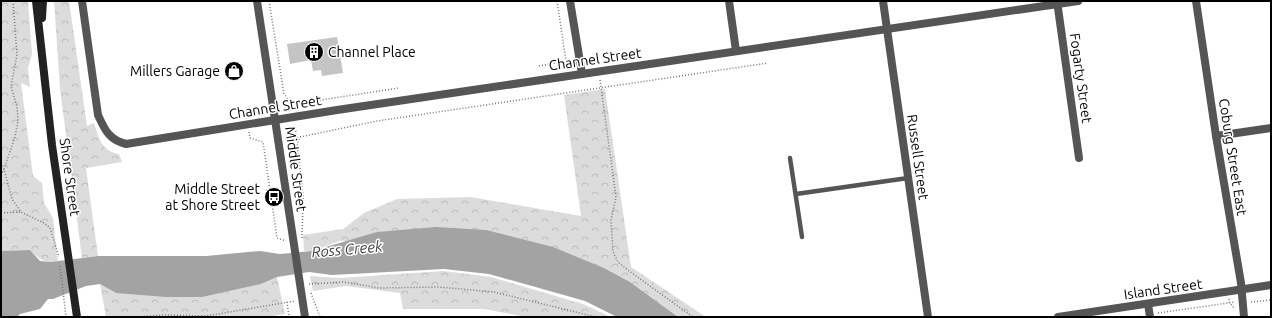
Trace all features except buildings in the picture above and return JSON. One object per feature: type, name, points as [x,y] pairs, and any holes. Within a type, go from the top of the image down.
[{"type":"main road","name":"Shore Street","points":[[36,1],[52,145],[77,317]]},
{"type":"main road","name":"Shore Street","points":[[41,41],[43,1]]},
{"type":"street","name":"Channel Street","points":[[82,1],[98,115],[106,132],[117,142],[126,144],[293,117],[599,71],[1078,1]]},
{"type":"street","name":"Middle Street","points":[[258,1],[276,120],[291,243],[304,283],[302,299],[305,317]]},
{"type":"street","points":[[570,1],[582,74]]},
{"type":"street","points":[[729,1],[736,51]]},
{"type":"street","name":"Russell Street","points":[[883,1],[928,317]]},
{"type":"street","name":"Coburg Street East","points":[[1196,1],[1244,317]]},
{"type":"street","name":"Fogarty Street","points":[[1057,3],[1079,158]]},
{"type":"street","points":[[1216,136],[1271,128]]},
{"type":"street","name":"Island Street","points":[[1058,317],[1075,316],[1271,285]]},
{"type":"street","points":[[1148,304],[1150,316]]},
{"type":"lane","points":[[790,158],[802,237]]},
{"type":"lane","points":[[796,194],[908,178]]},
{"type":"path","points":[[1,175],[15,137],[18,121],[17,107],[11,86],[17,55],[13,1]]},
{"type":"path","points":[[269,1],[284,94],[290,102],[293,117]]},
{"type":"path","points":[[539,66],[566,61],[557,1]]},
{"type":"path","points":[[298,141],[300,137],[317,132],[377,121],[768,63]]},
{"type":"path","points":[[599,71],[616,197],[611,220],[613,252],[618,262],[628,271],[693,317]]},
{"type":"path","points":[[290,102],[301,103],[399,88]]},
{"type":"path","points":[[247,125],[250,138],[263,142],[277,238],[291,243]]},
{"type":"path","points":[[295,128],[298,141],[297,144],[303,195],[302,243]]},
{"type":"path","points":[[4,169],[12,199],[20,212]]},
{"type":"path","points":[[1,213],[20,212],[44,223],[50,228],[59,258]]},
{"type":"path","points":[[60,265],[66,317]]},
{"type":"path","points":[[320,317],[304,283],[344,282],[380,288],[439,287],[494,292],[596,317]]},
{"type":"path","points":[[1229,292],[1229,302],[1235,310]]},
{"type":"path","points":[[135,317],[166,315],[206,316],[302,299]]},
{"type":"path","points":[[287,302],[289,317]]},
{"type":"path","points":[[1136,317],[1150,316],[1229,302]]},
{"type":"green space","points":[[1,1],[28,1],[32,54],[28,68],[30,87],[21,83],[33,176],[42,183],[44,203],[53,218],[58,261],[49,262],[42,260],[30,250],[1,251]]},
{"type":"green space","points":[[54,1],[69,1],[87,126],[94,123],[97,134],[104,147],[119,154],[122,162],[86,168],[98,256],[82,258],[60,89]]},
{"type":"green space","points":[[605,89],[631,267],[706,317],[678,317],[630,282],[604,268],[554,248],[340,241],[312,251],[304,251],[303,235],[343,229],[364,213],[397,199],[470,197],[581,216],[564,95]]},
{"type":"green space","points":[[444,271],[491,277],[583,304],[611,317],[526,317],[485,309],[403,309],[400,293],[346,286],[313,291],[310,276],[339,278]]},
{"type":"green space","points":[[277,277],[285,314],[266,317],[106,317],[100,284],[116,293],[261,284]]},
{"type":"water","name":"Ross Creek","points":[[436,227],[486,230],[553,247],[604,268],[630,282],[678,317],[617,317],[585,301],[489,274],[444,269],[332,275],[309,272],[277,277],[261,284],[202,297],[166,297],[116,293],[100,284],[86,286],[53,299],[48,299],[40,309],[20,314],[17,317],[1,317],[1,251],[30,250],[40,261],[51,262],[98,256],[206,256],[260,251],[280,254],[312,251],[377,232]]},
{"type":"place","name":"Channel Place","points":[[314,52]]},
{"type":"place","name":"Millers Garage","points":[[234,71]]},
{"type":"place","name":"Middle Street at Shore Street","points":[[274,197]]}]
